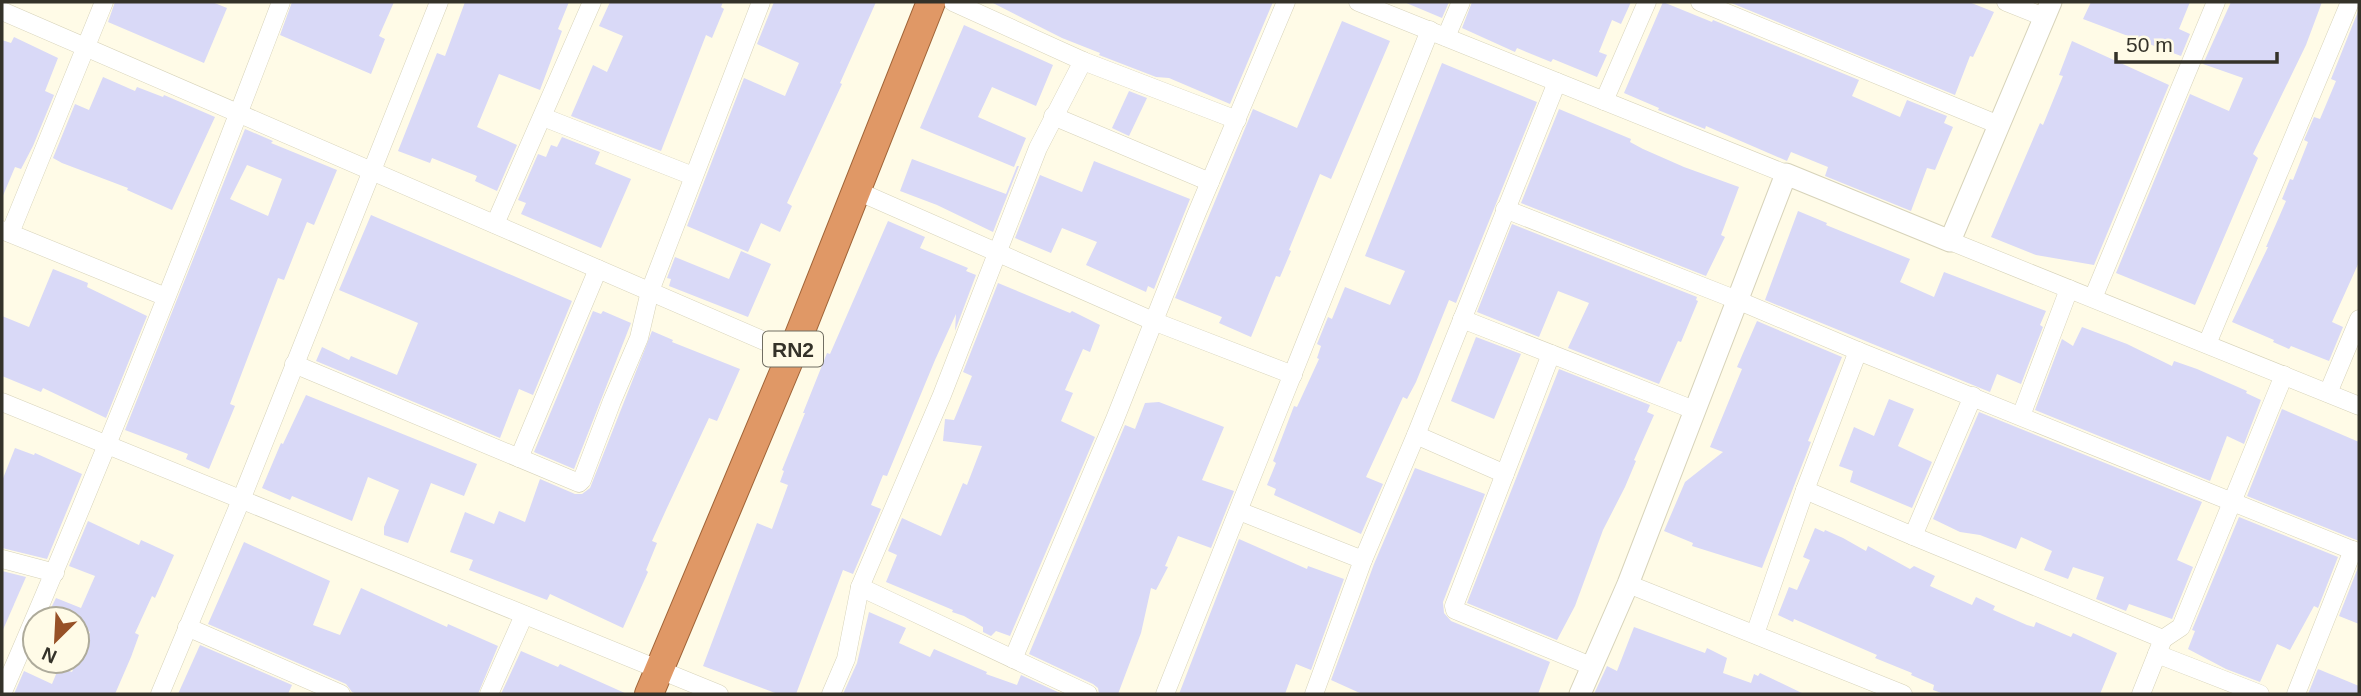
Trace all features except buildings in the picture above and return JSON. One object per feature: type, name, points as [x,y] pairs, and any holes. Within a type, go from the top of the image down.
[{"type":"highway","name":"RN2","points":[[654,682],[792,353],[931,2]]},
{"type":"street","points":[[104,2],[6,232],[166,297]]},
{"type":"street","points":[[2,694],[55,573],[239,114],[281,2]]},
{"type":"street","points":[[160,694],[241,500],[439,2]]},
{"type":"street","points":[[495,224],[592,2]]},
{"type":"street","points":[[293,364],[575,484],[582,480],[639,338],[650,291],[761,2]]},
{"type":"street","points":[[953,2],[1083,61],[1237,120]]},
{"type":"street","points":[[1013,659],[1286,2]]},
{"type":"street","points":[[1358,2],[1383,6],[1438,34],[2359,406]]},
{"type":"street","points":[[1165,694],[1293,375],[1438,34],[1461,2]]},
{"type":"street","points":[[1604,101],[1647,2]]},
{"type":"street","points":[[1700,2],[1999,125]]},
{"type":"street","points":[[1950,241],[2047,10],[2006,2]]},
{"type":"street","points":[[2093,298],[2216,2]]},
{"type":"street","points":[[2207,344],[2350,2]]},
{"type":"street","points":[[2,11],[792,353]]},
{"type":"street","points":[[831,694],[846,659],[860,587],[942,395],[1038,148],[1083,61]]},
{"type":"street","points":[[1314,694],[1363,560],[1416,435],[1557,82]]},
{"type":"street","points":[[1053,116],[1210,182]]},
{"type":"street","points":[[543,117],[693,176]]},
{"type":"street","points":[[1580,694],[1628,584],[1786,174]]},
{"type":"street","points":[[855,190],[1153,321],[1293,375]]},
{"type":"street","points":[[1505,209],[2356,551],[2296,694]]},
{"type":"street","points":[[519,458],[598,269]]},
{"type":"street","points":[[2021,416],[2070,289]]},
{"type":"street","points":[[1462,319],[1694,410]]},
{"type":"street","points":[[2328,393],[2359,319]]},
{"type":"street","points":[[1755,634],[1805,490],[1858,351]]},
{"type":"street","points":[[1551,354],[1454,606],[1455,610],[1591,666]]},
{"type":"street","points":[[2141,694],[2160,646],[2181,627],[2284,375]]},
{"type":"street","points":[[1913,536],[1973,396]]},
{"type":"street","points":[[2,402],[524,615],[654,682],[719,694]]},
{"type":"street","points":[[1416,435],[1505,474]]},
{"type":"street","points":[[1805,490],[2160,646],[2260,694]]},
{"type":"street","points":[[1239,511],[1363,560]]},
{"type":"street","points":[[2,559],[55,573]]},
{"type":"street","points":[[1628,584],[1903,694]]},
{"type":"street","points":[[860,587],[1088,694]]},
{"type":"street","points":[[489,694],[524,615]]},
{"type":"street","points":[[187,627],[312,689],[341,694]]}]
